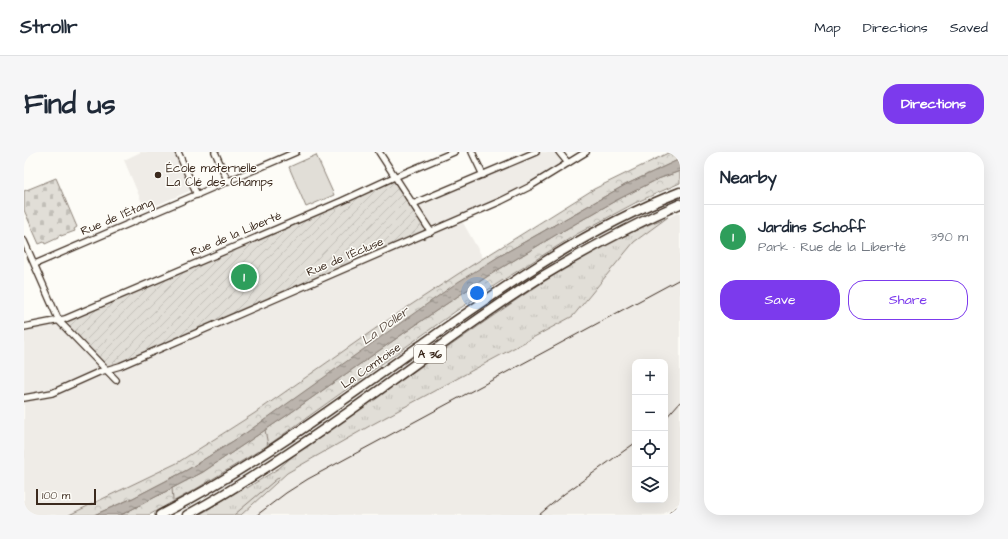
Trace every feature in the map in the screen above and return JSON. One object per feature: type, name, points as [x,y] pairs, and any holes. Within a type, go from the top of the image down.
[{"type":"highway","name":"La Comtoise","points":[[160,515],[256,460],[377,377],[480,303],[537,266],[610,224],[680,192]]},
{"type":"highway","name":"La Comtoise","points":[[187,515],[262,471],[310,439],[484,315],[540,278],[615,234],[680,204]]},
{"type":"main road","points":[[674,515],[680,510]]},
{"type":"street","points":[[178,152],[197,195]]},
{"type":"street","points":[[215,152],[228,182]]},
{"type":"street","name":"Rue de l'Étang","points":[[35,264],[296,152]]},
{"type":"street","points":[[379,152],[431,232]]},
{"type":"street","name":"Rue de la Liberté","points":[[24,327],[59,321],[454,152]]},
{"type":"street","points":[[472,152],[483,175]]},
{"type":"street","points":[[413,204],[536,152]]},
{"type":"street","points":[[559,152],[568,164]]},
{"type":"street","name":"Rue de l'Écluse","points":[[24,398],[52,393],[126,363],[502,201],[529,187],[586,152]]},
{"type":"street","points":[[24,241],[59,321],[116,380]]},
{"type":"shaded area","name":"École maternelle La Clé des Champs","points":[[141,152],[176,152],[192,190],[145,210],[124,160]]},
{"type":"shaded area","points":[[539,152],[556,152],[569,166],[531,189],[462,221],[483,258],[382,324],[255,413],[177,463],[69,515],[24,515],[24,324],[59,317],[106,367],[425,228],[411,207]]},
{"type":"shaded area","points":[[680,212],[680,503],[662,515],[241,515],[287,473],[373,424],[573,316],[634,242],[668,217]]},
{"type":"green space","points":[[670,152],[680,152],[680,159],[625,185],[498,257],[246,433],[187,470],[133,498],[94,515],[69,515],[177,463],[255,413],[382,324],[458,274],[594,189]]},
{"type":"green space","points":[[316,155],[334,195],[306,207],[289,167]]},
{"type":"green space","points":[[680,171],[680,183],[635,203],[577,234],[500,282],[456,311],[270,444],[196,489],[149,515],[121,515],[203,472],[488,276],[615,201],[658,179]]},
{"type":"green space","points":[[56,178],[77,227],[74,229],[75,231],[61,236],[60,235],[58,238],[45,244],[44,242],[39,244],[24,210],[24,191]]},
{"type":"green space","points":[[393,180],[425,228],[423,232],[120,364],[106,367],[64,322]]},
{"type":"green space","points":[[668,217],[634,242],[573,316],[373,424],[287,473],[241,515],[199,515],[279,468],[294,455],[510,304],[560,271],[613,241]]},
{"type":"water","name":"La Doller","points":[[680,159],[680,171],[658,179],[615,201],[488,276],[203,472],[121,515],[94,515],[133,498],[187,470],[246,433],[458,282],[498,257],[625,185]]},
{"type":"waterway","points":[[265,430],[268,445]]},
{"type":"waterway","points":[[234,515],[279,477]]},
{"type":"waterway","points":[[172,488],[173,500]]},
{"type":"railway","points":[[257,515],[286,493],[308,479],[680,279]]},
{"type":"railway","points":[[668,416],[680,402]]},
{"type":"railway","points":[[539,515],[564,494],[632,445]]},
{"type":"place","name":"École maternelle La Clé des Champs","points":[[158,175]]},
{"type":"place","name":"Jardins Schoff","points":[[244,277]]}]
